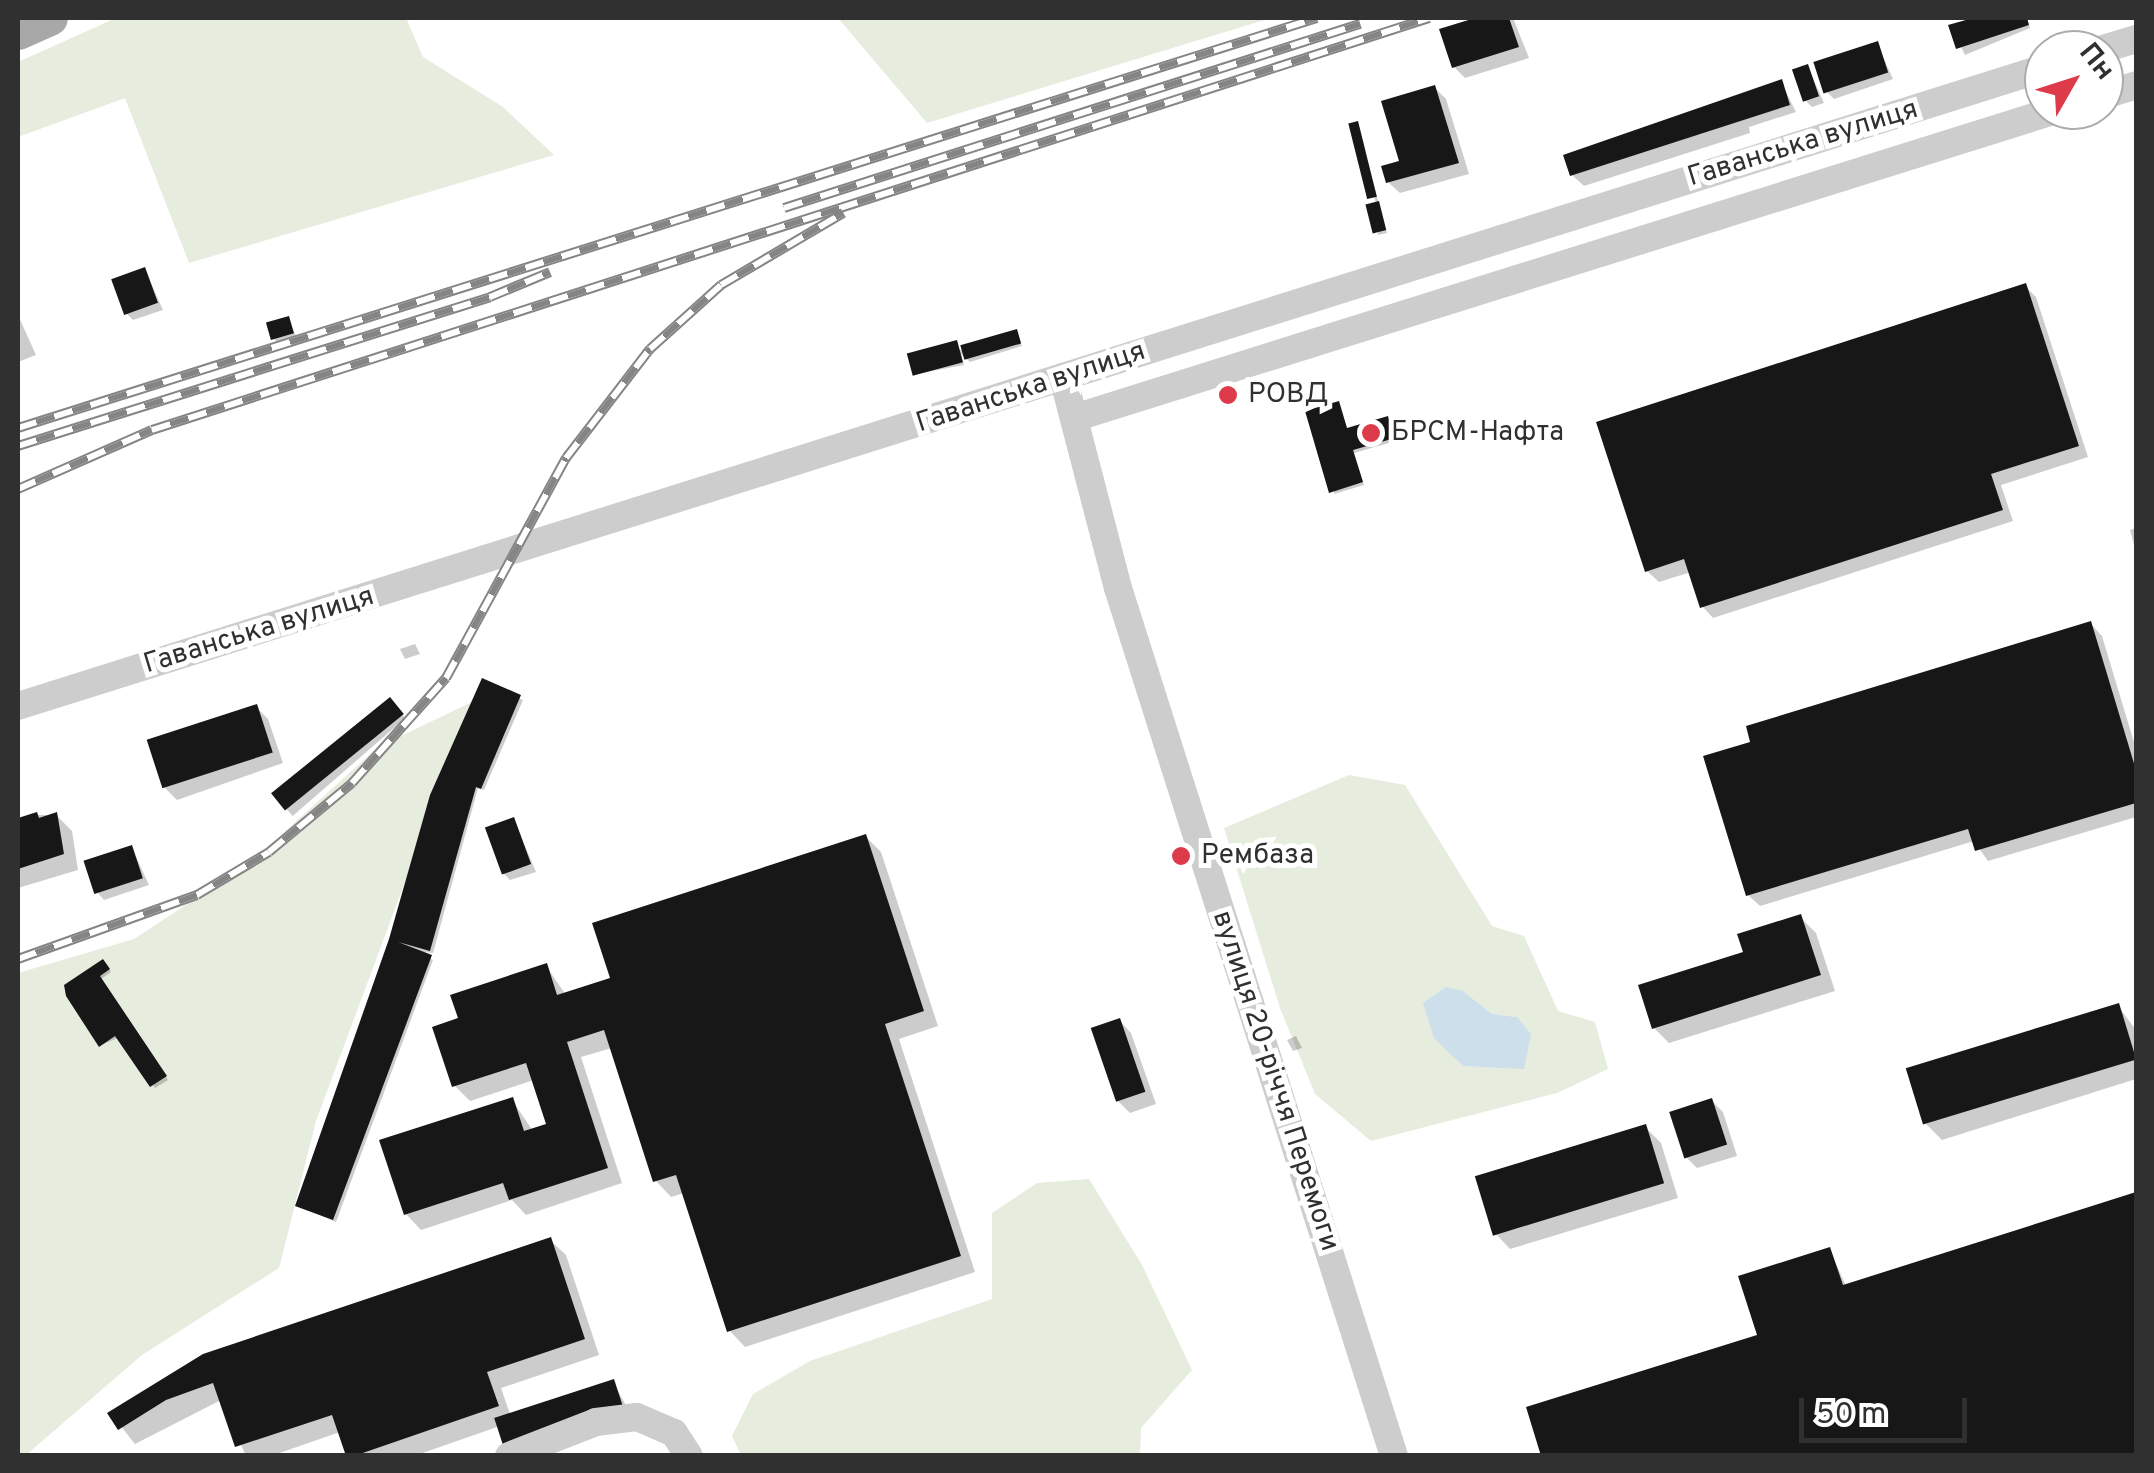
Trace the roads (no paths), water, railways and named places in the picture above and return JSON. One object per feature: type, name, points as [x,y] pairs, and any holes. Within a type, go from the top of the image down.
[{"type":"main road","points":[[18,32],[50,18]]},
{"type":"street","name":"Гаванська вулиця","points":[[18,706],[2024,74]]},
{"type":"street","name":"Гаванська вулиця","points":[[1074,418],[2024,120]]},
{"type":"street","name":"вулиця 20-річчя Перемоги","points":[[1063,377],[1118,588],[1394,1456]]},
{"type":"street","points":[[510,1456],[596,1422],[638,1417],[674,1433],[689,1456]]},
{"type":"water","points":[[1446,987],[1463,991],[1492,1014],[1517,1017],[1531,1034],[1524,1069],[1463,1066],[1434,1038],[1423,1003]]},
{"type":"railway","points":[[18,428],[1317,18]]},
{"type":"railway","points":[[18,489],[152,430],[1429,18]]},
{"type":"railway","points":[[784,208],[1360,24]]},
{"type":"railway","points":[[18,959],[197,895],[269,852],[352,783],[446,678],[566,458],[650,349],[721,285],[843,213]]},
{"type":"railway","points":[[18,446],[490,297],[550,272]]},
{"type":"place","name":"РОВД","points":[[1228,395]]},
{"type":"place","name":"БРСМ-Нафта","points":[[1371,433]]},
{"type":"place","name":"Рембаза","points":[[1181,856]]}]
